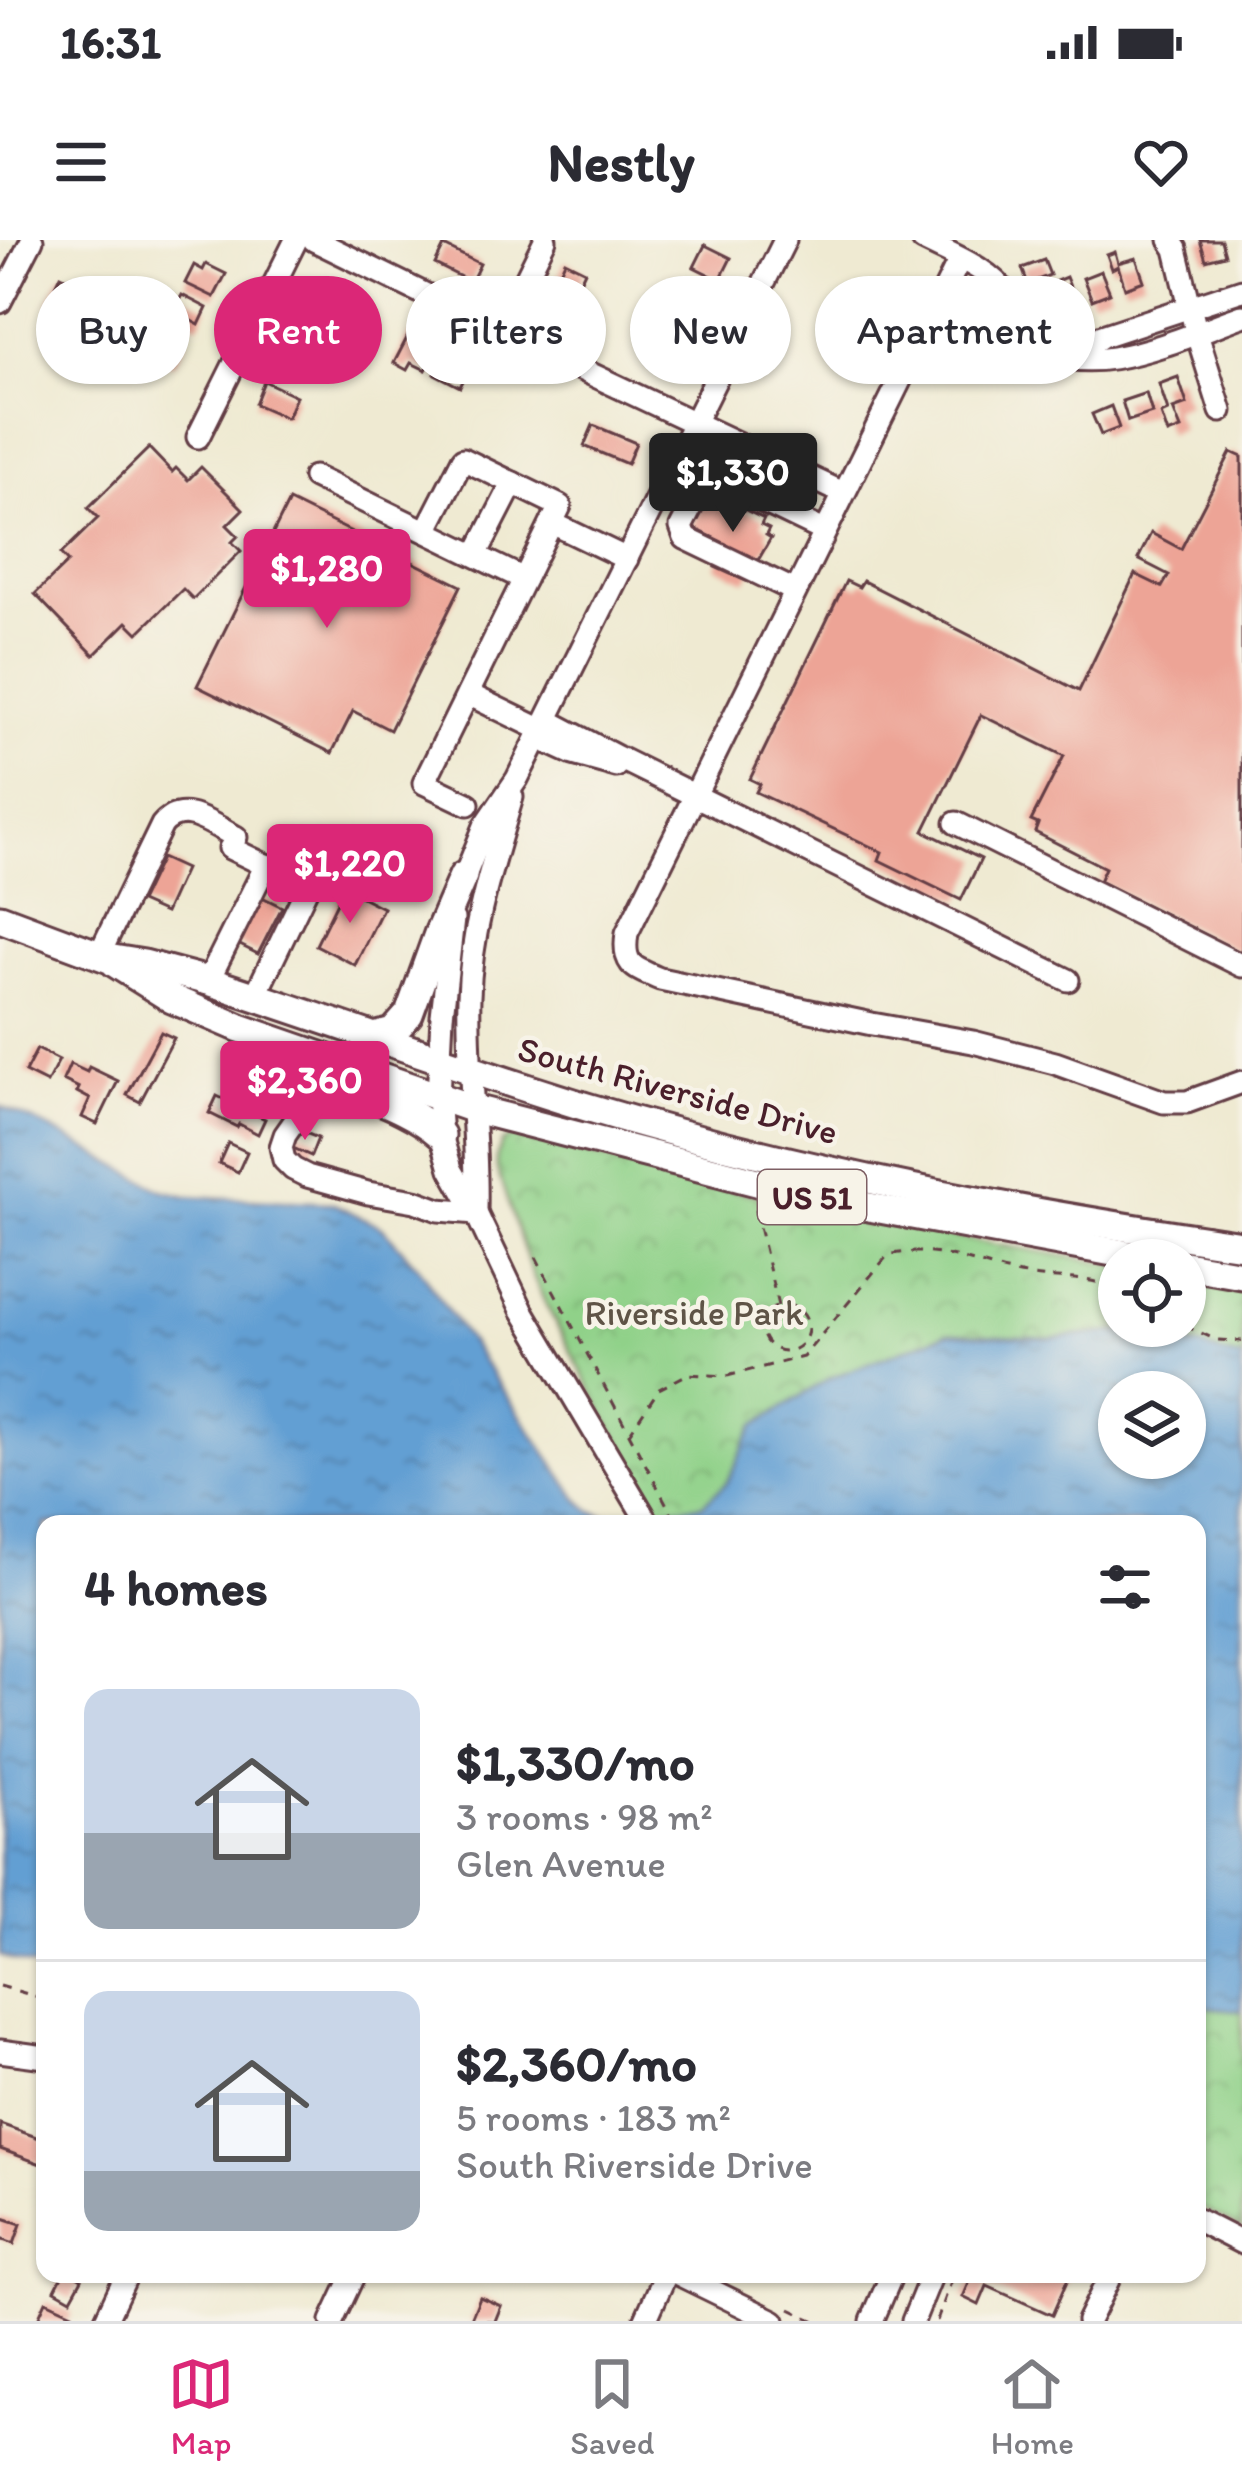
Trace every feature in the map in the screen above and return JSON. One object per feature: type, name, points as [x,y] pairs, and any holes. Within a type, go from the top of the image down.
[{"type":"main road","points":[[374,1037],[393,1032],[409,1014],[463,876]]},
{"type":"main road","name":"South Riverside Drive","points":[[0,918],[103,956],[208,981],[593,1108],[878,1181],[998,1206],[1242,1245]]},
{"type":"main road","name":"South Riverside Drive","points":[[103,956],[172,999],[259,1035],[474,1109],[814,1197],[1098,1249]]},
{"type":"main road","points":[[259,1035],[325,1078],[417,1118],[441,1135]]},
{"type":"main road","points":[[1206,1269],[1242,1275]]},
{"type":"street","points":[[0,302],[32,240]]},
{"type":"street","points":[[198,437],[296,240]]},
{"type":"street","points":[[314,240],[406,286]]},
{"type":"street","points":[[527,276],[545,240]]},
{"type":"street","points":[[476,1214],[469,995],[491,863],[518,779],[785,240]]},
{"type":"street","points":[[923,240],[990,276]]},
{"type":"street","points":[[1170,240],[1221,411]]},
{"type":"street","points":[[960,259],[627,933],[626,953],[634,968],[660,979],[1011,1052],[1164,1102],[1186,1102],[1242,1082]]},
{"type":"street","points":[[1095,341],[1242,290]]},
{"type":"street","points":[[1095,360],[1128,356],[1242,316]]},
{"type":"street","points":[[606,382],[843,493]]},
{"type":"street","points":[[425,531],[464,459],[560,506],[424,783],[468,804]]},
{"type":"street","points":[[314,477],[524,579]]},
{"type":"street","points":[[795,591],[688,540],[681,526],[701,485],[710,478],[824,531]]},
{"type":"street","points":[[476,555],[513,483]]},
{"type":"street","points":[[552,523],[626,559]]},
{"type":"street","points":[[468,694],[542,729],[573,754],[651,773],[1068,980]]},
{"type":"street","points":[[518,779],[485,826],[455,905],[440,1059],[441,1135],[451,1168],[522,1310],[644,1515]]},
{"type":"street","points":[[103,956],[162,825],[170,816],[189,814],[266,865],[308,886],[255,996]]},
{"type":"street","points":[[956,823],[1242,966]]},
{"type":"street","points":[[208,981],[266,865]]},
{"type":"street","points":[[325,1078],[285,1135],[284,1160],[293,1169],[368,1193],[476,1214]]},
{"type":"street","points":[[0,2051],[36,2056]]},
{"type":"street","points":[[1206,2225],[1242,2243]]},
{"type":"street","points":[[105,2321],[123,2283]]},
{"type":"street","points":[[332,2321],[350,2283]]},
{"type":"street","points":[[645,2321],[662,2283]]},
{"type":"street","points":[[696,2283],[774,2321]]},
{"type":"street","points":[[872,2321],[888,2283]]},
{"type":"street","points":[[914,2321],[929,2283]]},
{"type":"street","points":[[1088,2321],[1107,2283]]},
{"type":"path","points":[[755,1210],[778,1306]]},
{"type":"path","points":[[629,1434],[658,1388],[688,1374],[727,1376],[803,1358],[888,1255],[924,1250],[1028,1276],[1078,1277],[1098,1283]]},
{"type":"path","points":[[536,1257],[672,1515]]},
{"type":"path","points":[[778,1306],[800,1310],[807,1322],[806,1337],[795,1348],[773,1348],[764,1336],[766,1314],[778,1306]]},
{"type":"path","points":[[1206,1335],[1242,1341]]},
{"type":"path","points":[[795,1348],[803,1358]]},
{"type":"path","points":[[0,1986],[36,1996]]},
{"type":"path","points":[[937,2321],[951,2283]]},
{"type":"green space","name":"Riverside Park","points":[[517,1134],[759,1196],[947,1236],[1098,1261],[1098,1333],[1048,1339],[947,1333],[830,1378],[754,1426],[727,1482],[702,1505],[657,1513],[531,1271],[497,1170],[502,1142]]},
{"type":"green space","name":"Riverside Park","points":[[1206,1279],[1242,1284],[1242,1359],[1200,1347],[1206,1347]]},
{"type":"green space","points":[[1206,2006],[1242,2011],[1242,2229],[1206,2211]]},
{"type":"water","points":[[0,1106],[162,1190],[187,1196],[332,1203],[382,1227],[417,1266],[578,1499],[602,1515],[36,1515],[36,1967],[0,1956]]},
{"type":"water","points":[[947,1333],[1048,1339],[1098,1333],[1098,1347],[1200,1347],[1242,1359],[1242,2011],[1206,2006],[1206,1515],[650,1515],[702,1505],[727,1482],[754,1426],[830,1378]]},
{"type":"building","points":[[1200,240],[1221,240],[1225,255],[1206,260]]},
{"type":"building","points":[[705,245],[731,258],[722,276],[694,267]]},
{"type":"building","points":[[444,246],[480,264],[474,276],[459,276],[435,264]]},
{"type":"building","points":[[1115,252],[1118,263],[1136,258],[1144,281],[1125,288],[1118,266],[1112,269],[1107,255]]},
{"type":"building","points":[[1044,260],[1050,275],[1025,276],[1022,268]]},
{"type":"building","points":[[565,261],[585,271],[583,276],[558,276]]},
{"type":"building","points":[[206,264],[226,274],[214,276],[214,297],[190,285],[194,265],[203,270]]},
{"type":"building","points":[[1101,271],[1110,293],[1095,299],[1095,276],[1088,276]]},
{"type":"building","points":[[190,299],[207,308],[199,325],[190,320]]},
{"type":"building","points":[[406,340],[406,369],[394,363]]},
{"type":"building","points":[[1178,377],[1187,404],[1173,409],[1181,429],[1168,434],[1161,414],[1168,411],[1159,384]]},
{"type":"building","points":[[263,384],[296,396],[287,418],[255,404]]},
{"type":"building","points":[[1146,393],[1152,413],[1128,421],[1122,401]]},
{"type":"building","points":[[1111,406],[1119,428],[1101,435],[1092,414]]},
{"type":"building","points":[[593,425],[636,443],[627,464],[584,446]]},
{"type":"building","points":[[149,448],[172,472],[176,468],[188,480],[201,467],[243,509],[227,525],[238,536],[232,542],[241,551],[193,599],[183,589],[138,633],[127,622],[94,655],[35,594],[68,562],[61,554],[98,518],[88,508]]},
{"type":"building","points":[[1231,452],[1242,457],[1240,952],[1099,881],[1105,868],[1035,832],[1038,824],[1031,821],[1064,756],[981,715],[924,831],[981,859],[961,900],[879,860],[882,852],[756,792],[760,784],[750,779],[846,581],[859,587],[863,581],[1079,691],[1135,574],[1162,587],[1169,575],[1138,559],[1151,533],[1181,549]]},
{"type":"building","points":[[708,492],[764,519],[761,525],[769,529],[766,535],[771,538],[746,581],[715,567],[726,544],[692,527]]},
{"type":"building","points":[[289,501],[461,586],[390,730],[353,711],[332,753],[197,686]]},
{"type":"building","points":[[161,858],[185,869],[165,913],[140,902]]},
{"type":"building","points":[[344,888],[383,908],[355,965],[316,945]]},
{"type":"building","points":[[256,894],[282,907],[258,954],[236,943]]},
{"type":"building","points":[[161,1032],[174,1038],[140,1102],[127,1095]]},
{"type":"building","points":[[37,1049],[59,1060],[47,1083],[25,1072]]},
{"type":"building","points":[[70,1064],[118,1081],[97,1124],[82,1117],[90,1099],[63,1080]]},
{"type":"building","points":[[217,1096],[265,1119],[258,1134],[209,1113]]},
{"type":"building","points":[[298,1130],[318,1138],[311,1156],[291,1147]]},
{"type":"building","points":[[228,1143],[247,1152],[238,1172],[219,1163]]},
{"type":"building","points":[[0,2124],[36,2137],[36,2162],[0,2149]]},
{"type":"building","points":[[0,2217],[21,2224],[14,2244],[0,2239]]},
{"type":"building","points":[[58,2283],[80,2283],[71,2299],[55,2290]]},
{"type":"building","points":[[969,2283],[1066,2283],[1052,2315],[987,2286],[979,2305],[963,2297]]},
{"type":"building","points":[[480,2297],[501,2306],[495,2321],[470,2321]]},
{"type":"building","points":[[46,2301],[72,2313],[68,2321],[37,2321]]}]
